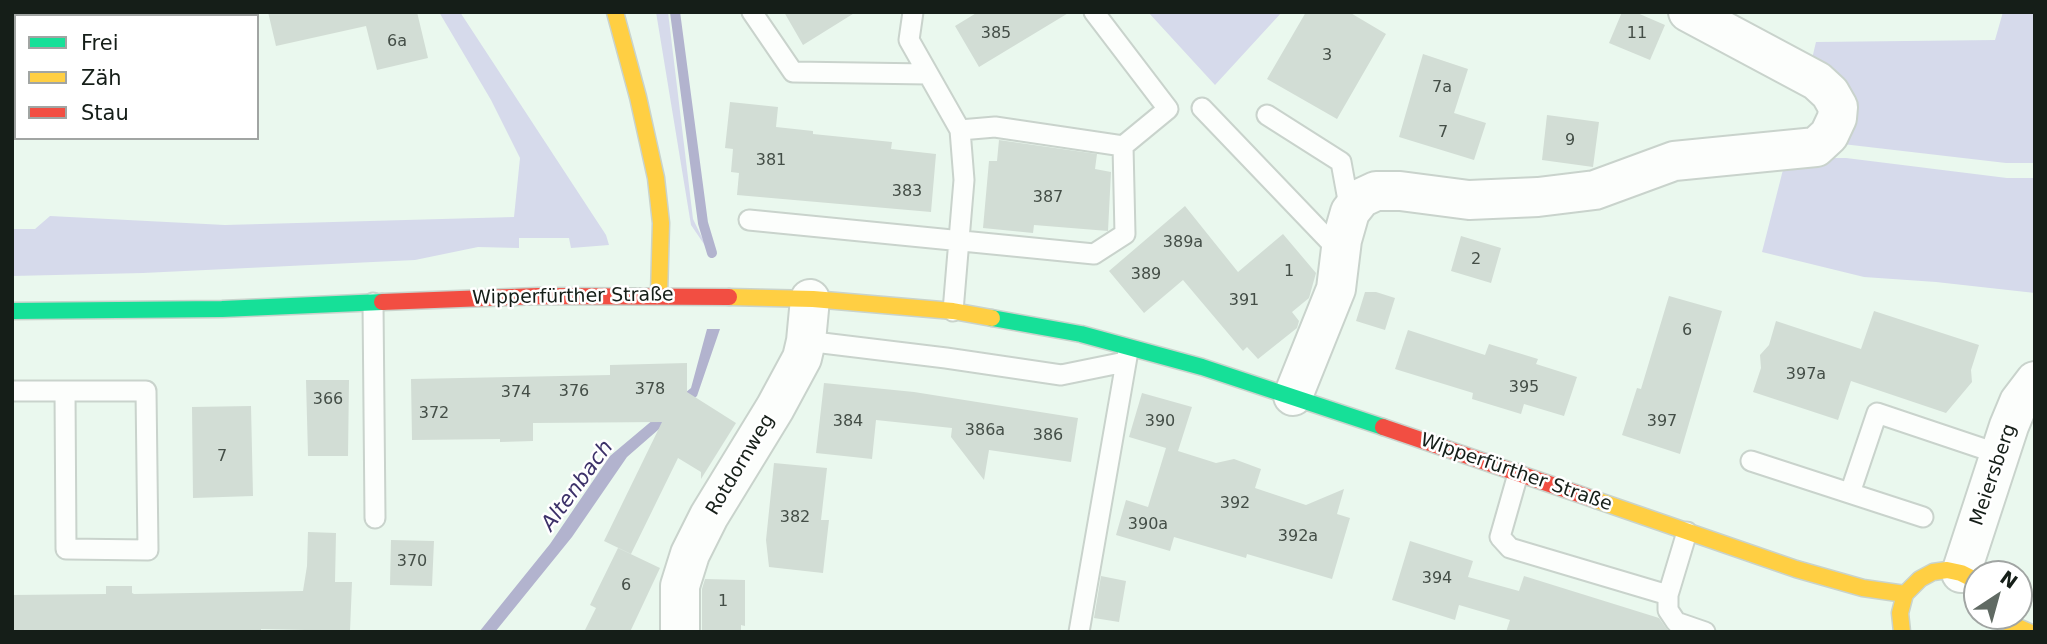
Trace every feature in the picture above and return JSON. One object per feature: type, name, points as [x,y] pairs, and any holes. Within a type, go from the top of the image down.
[{"type":"main road","points":[[615,12],[656,178],[661,223],[659,295]]},
{"type":"main road","name":"Wipperfürther Straße","points":[[12,311],[222,309],[538,296],[659,295],[810,299],[953,311],[1029,324],[1127,354],[1293,397],[1796,569],[1863,588],[1905,594]]},
{"type":"main road","points":[[1902,632],[1900,613],[1905,594],[1920,579],[1933,572],[1947,570],[1963,575]]},
{"type":"street","points":[[1293,397],[1336,289],[1350,212],[1361,198],[1376,191],[1400,191],[1469,200],[1538,197],[1595,190],[1674,161],[1816,147],[1829,135],[1837,118],[1838,107],[1830,93],[1817,81],[1688,12]]},
{"type":"street","name":"Rotdornweg","points":[[680,632],[680,586],[690,554],[709,516],[802,358],[810,299]]},
{"type":"street","name":"Meiersberg","points":[[1973,560],[2000,454],[2019,402],[2035,381]]},
{"type":"lane","points":[[752,12],[793,72],[928,74]]},
{"type":"lane","points":[[913,12],[909,40],[960,130],[964,180],[953,311]]},
{"type":"lane","points":[[960,130],[995,127],[1124,146],[1168,109],[1094,12]]},
{"type":"lane","points":[[1202,108],[1341,253]]},
{"type":"lane","points":[[1267,115],[1341,162],[1350,212]]},
{"type":"lane","points":[[749,220],[1094,254],[1125,234],[1124,146]]},
{"type":"lane","points":[[373,303],[375,518]]},
{"type":"lane","name":"Wipperfürther Straße","points":[[806,341],[1061,375],[1127,354]]},
{"type":"lane","points":[[1079,632],[1127,354]]},
{"type":"lane","points":[[12,391],[65,391],[146,391],[148,550],[66,549],[65,391]]},
{"type":"lane","points":[[1850,494],[1877,413],[2000,454]]},
{"type":"lane","points":[[1751,461],[1923,517]]},
{"type":"lane","points":[[1518,474],[1500,537],[1510,548],[1668,595]]},
{"type":"lane","points":[[1687,532],[1668,595],[1668,610],[1676,622],[1705,632]]},
{"type":"shaded area","points":[[439,12],[460,12],[606,235],[609,245],[571,248],[569,238],[519,238],[519,248],[478,247],[415,260],[143,273],[12,276],[12,229],[35,229],[50,216],[225,225],[514,217],[520,158],[491,100]]},
{"type":"shaded area","points":[[656,12],[668,12],[693,219],[708,250],[691,225]]},
{"type":"shaded area","points":[[1148,12],[1282,12],[1215,85]]},
{"type":"shaded area","points":[[2003,12],[2035,12],[2035,163],[2006,163],[1834,143],[1810,67],[1816,42],[1995,40]]},
{"type":"shaded area","points":[[1786,158],[1846,158],[2007,178],[2035,178],[2035,293],[1864,277],[1762,252]]},
{"type":"shaded area","points":[[707,329],[720,329],[697,396],[627,457],[572,537],[495,632],[479,632],[550,544],[610,456],[691,388]]},
{"type":"building","points":[[268,12],[417,12],[428,58],[377,70],[366,26],[276,46]]},
{"type":"building","points":[[784,12],[856,12],[803,45]]},
{"type":"building","points":[[978,12],[1070,12],[979,67],[955,26]]},
{"type":"building","points":[[1306,12],[1349,12],[1386,34],[1337,119],[1267,79]]},
{"type":"building","points":[[1622,12],[1635,12],[1665,25],[1650,60],[1609,43]]},
{"type":"building","points":[[1423,54],[1468,69],[1454,113],[1486,123],[1474,160],[1399,137]]},
{"type":"building","points":[[730,102],[778,107],[776,127],[813,131],[813,134],[892,142],[891,149],[936,154],[931,212],[737,195],[739,173],[731,172],[733,149],[725,148]]},
{"type":"building","points":[[1547,115],[1599,122],[1593,167],[1542,160]]},
{"type":"building","points":[[999,140],[1097,154],[1095,169],[1111,172],[1108,231],[1034,225],[1033,233],[983,228],[989,161],[997,161]]},
{"type":"building","points":[[1185,206],[1238,272],[1283,234],[1316,273],[1309,298],[1292,312],[1299,321],[1297,328],[1258,359],[1247,347],[1243,351],[1183,280],[1144,313],[1109,271]]},
{"type":"building","points":[[1461,236],[1501,248],[1491,283],[1451,271]]},
{"type":"building","points":[[1365,292],[1376,292],[1395,298],[1385,330],[1356,321]]},
{"type":"building","points":[[1669,296],[1722,311],[1680,454],[1622,435],[1637,388],[1641,389]]},
{"type":"building","points":[[1874,311],[1979,345],[1971,370],[1972,382],[1946,413],[1851,381],[1838,420],[1753,392],[1761,368],[1760,355],[1769,345],[1776,321],[1861,349]]},
{"type":"building","points":[[1408,330],[1485,355],[1489,344],[1538,359],[1536,364],[1577,377],[1564,416],[1524,404],[1521,414],[1472,399],[1473,393],[1395,369]]},
{"type":"building","points":[[687,363],[687,392],[736,423],[701,479],[701,472],[678,458],[631,554],[604,541],[662,422],[533,423],[533,441],[412,440],[411,379],[610,375],[610,365]]},
{"type":"building","points":[[306,380],[349,380],[348,456],[308,456]]},
{"type":"building","points":[[824,383],[914,392],[1078,418],[1071,462],[989,450],[984,480],[951,437],[952,428],[876,420],[872,459],[816,453]]},
{"type":"building","points":[[1142,393],[1192,407],[1178,451],[1216,463],[1234,459],[1261,469],[1255,488],[1306,505],[1344,489],[1337,514],[1350,518],[1332,579],[1247,554],[1246,558],[1174,537],[1170,551],[1116,535],[1126,500],[1148,507],[1166,448],[1129,437]]},
{"type":"building","points":[[251,406],[253,496],[193,498],[192,407]]},
{"type":"building","points":[[774,463],[827,468],[821,520],[829,520],[823,573],[769,567],[766,540]]},
{"type":"building","points":[[308,532],[336,533],[335,582],[352,582],[350,631],[261,629],[261,632],[12,632],[12,595],[106,594],[106,586],[132,586],[134,594],[303,591]]},
{"type":"building","points":[[391,540],[434,541],[432,586],[390,585]]},
{"type":"building","points":[[1410,541],[1473,561],[1468,577],[1519,591],[1524,576],[1659,618],[1669,632],[1506,632],[1510,620],[1459,605],[1455,620],[1392,600]]},
{"type":"building","points":[[618,548],[660,568],[630,632],[584,632],[596,608],[590,605]]},
{"type":"building","points":[[1101,576],[1126,581],[1119,622],[1094,618]]},
{"type":"building","points":[[705,579],[745,580],[745,626],[741,625],[741,632],[702,632],[702,589]]},
{"type":"waterway","name":"Altenbach","points":[[675,12],[703,223],[712,253]]},
{"type":"traffic: fast","points":[[12,311],[222,309],[382,302]]},
{"type":"traffic: fast","points":[[992,318],[1081,334],[1202,367],[1383,427]]},
{"type":"traffic: slow","points":[[615,12],[656,178],[661,223],[659,295]]},
{"type":"traffic: slow","points":[[729,297],[813,299],[953,311],[992,318]]},
{"type":"traffic: slow","points":[[1596,500],[1796,569],[1863,588],[1905,594]]},
{"type":"traffic: slow","points":[[1902,632],[1900,613],[1905,594],[1920,579],[1933,572],[1947,570],[1963,574]]},
{"type":"traffic: slow","points":[[2024,630],[2029,632]]},
{"type":"traffic: jam","points":[[382,302],[538,296],[729,297]]},
{"type":"traffic: jam","points":[[1383,427],[1596,500]]}]
